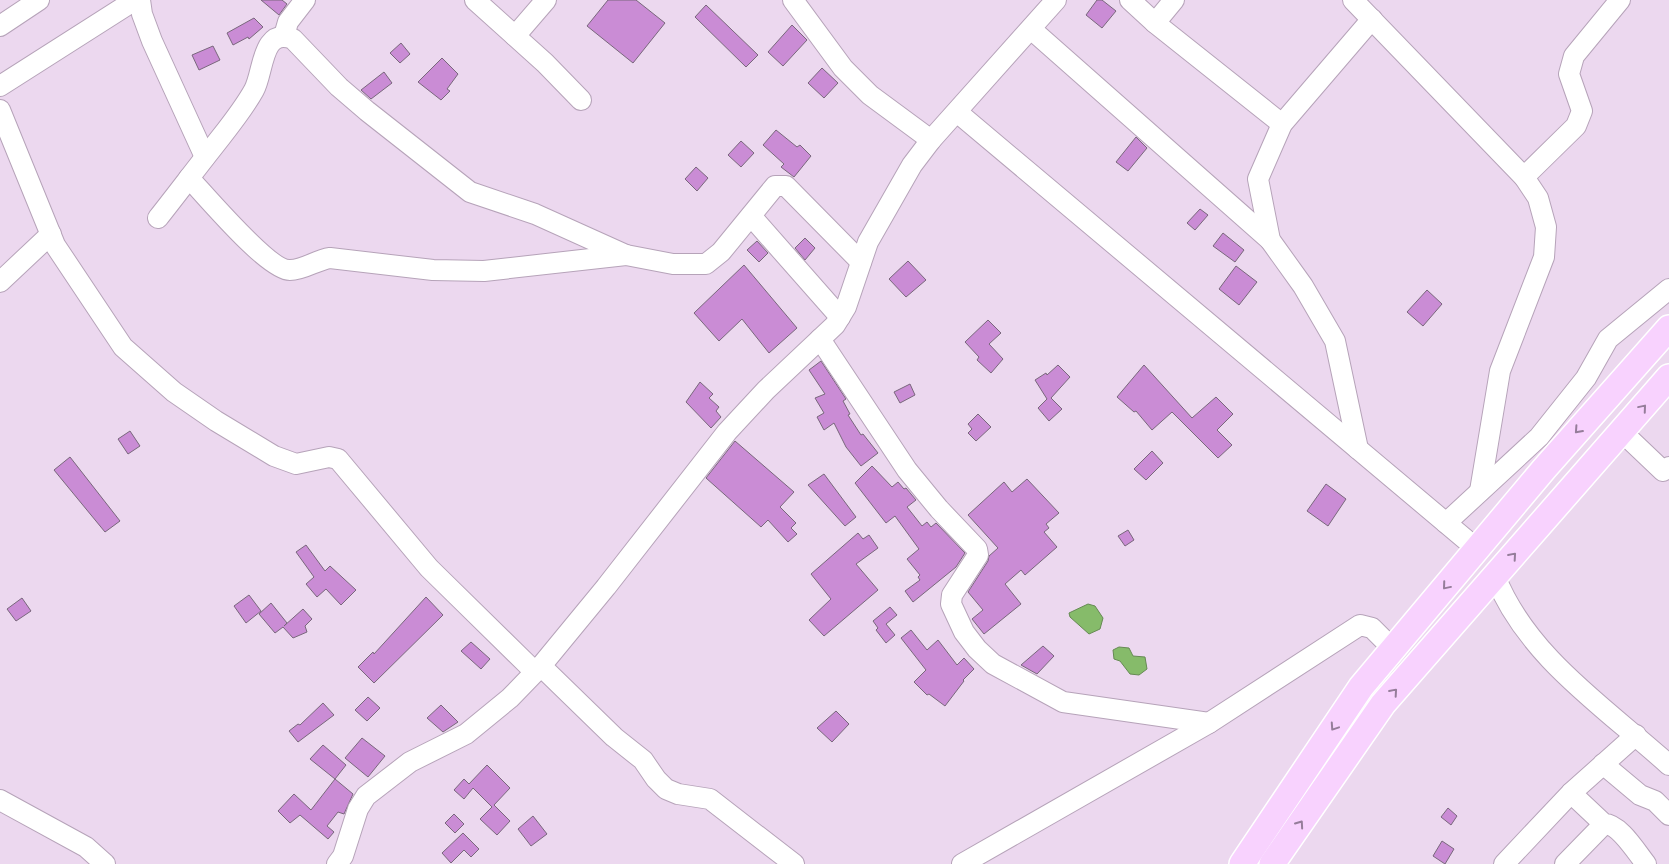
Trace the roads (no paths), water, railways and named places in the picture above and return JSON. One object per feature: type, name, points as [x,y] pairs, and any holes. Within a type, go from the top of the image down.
[{"type":"main road","points":[[1242,864],[1361,687],[1544,469],[1669,328]]},
{"type":"main road","points":[[1272,864],[1383,704],[1669,377]]},
{"type":"street","points":[[0,26],[39,0]]},
{"type":"street","points":[[0,86],[135,0]]},
{"type":"street","points":[[140,0],[142,14],[152,41],[205,157]]},
{"type":"street","points":[[284,36],[288,22],[305,0]]},
{"type":"street","points":[[475,0],[581,100]]},
{"type":"street","points":[[515,36],[546,0]]},
{"type":"street","points":[[793,0],[843,68],[870,95],[931,140]]},
{"type":"street","points":[[337,864],[343,856],[358,809],[366,796],[410,762],[466,734],[510,698],[538,669],[726,432],[766,390],[836,325],[846,306],[868,242],[912,165],[931,140],[1056,0]]},
{"type":"street","points":[[1130,0],[1282,124]]},
{"type":"street","points":[[1155,22],[1174,0]]},
{"type":"street","points":[[1353,0],[1524,177],[1538,198],[1546,227],[1544,257],[1500,371],[1480,491]]},
{"type":"street","points":[[1524,177],[1576,126],[1582,111],[1569,74],[1574,56],[1620,0]]},
{"type":"street","points":[[1270,240],[1258,179],[1282,124],[1372,19]]},
{"type":"street","points":[[1031,29],[1270,240],[1302,286],[1335,341],[1358,449]]},
{"type":"street","points":[[158,218],[246,104],[259,81],[262,62],[269,43],[277,37],[284,36],[293,39],[339,87],[367,112],[470,192],[535,214],[626,256],[673,264],[706,264],[721,252],[774,186],[786,186],[861,262]]},
{"type":"street","points":[[0,110],[51,234],[68,268],[124,347],[174,392],[216,421],[274,456],[296,464],[329,457],[338,459],[429,568],[538,669],[614,737],[643,760],[656,779],[666,789],[678,794],[710,798],[794,864]]},
{"type":"street","points":[[956,112],[1477,549]]},
{"type":"street","points":[[189,178],[267,260],[283,270],[291,270],[318,260],[330,258],[433,270],[484,272],[626,256]]},
{"type":"street","points":[[751,216],[840,317]]},
{"type":"street","points":[[0,282],[51,234]]},
{"type":"street","points":[[1446,523],[1539,437],[1586,378],[1608,339],[1669,289]]},
{"type":"street","points":[[820,339],[907,470],[976,549],[978,555],[952,594],[951,604],[955,617],[977,649],[993,664],[1063,702],[1209,723]]},
{"type":"street","points":[[1622,432],[1667,472]]},
{"type":"street","points":[[1495,576],[1505,601],[1531,639],[1563,673],[1669,764]]},
{"type":"street","points":[[962,864],[1209,723],[1360,625],[1372,628],[1393,649]]},
{"type":"street","points":[[1504,864],[1571,793],[1636,735]]},
{"type":"street","points":[[1603,764],[1640,795],[1655,801],[1669,815]]},
{"type":"street","points":[[1571,793],[1604,824],[1609,824],[1618,829],[1646,864]]},
{"type":"street","points":[[0,800],[86,847],[105,864]]},
{"type":"street","points":[[1566,864],[1604,824]]}]
